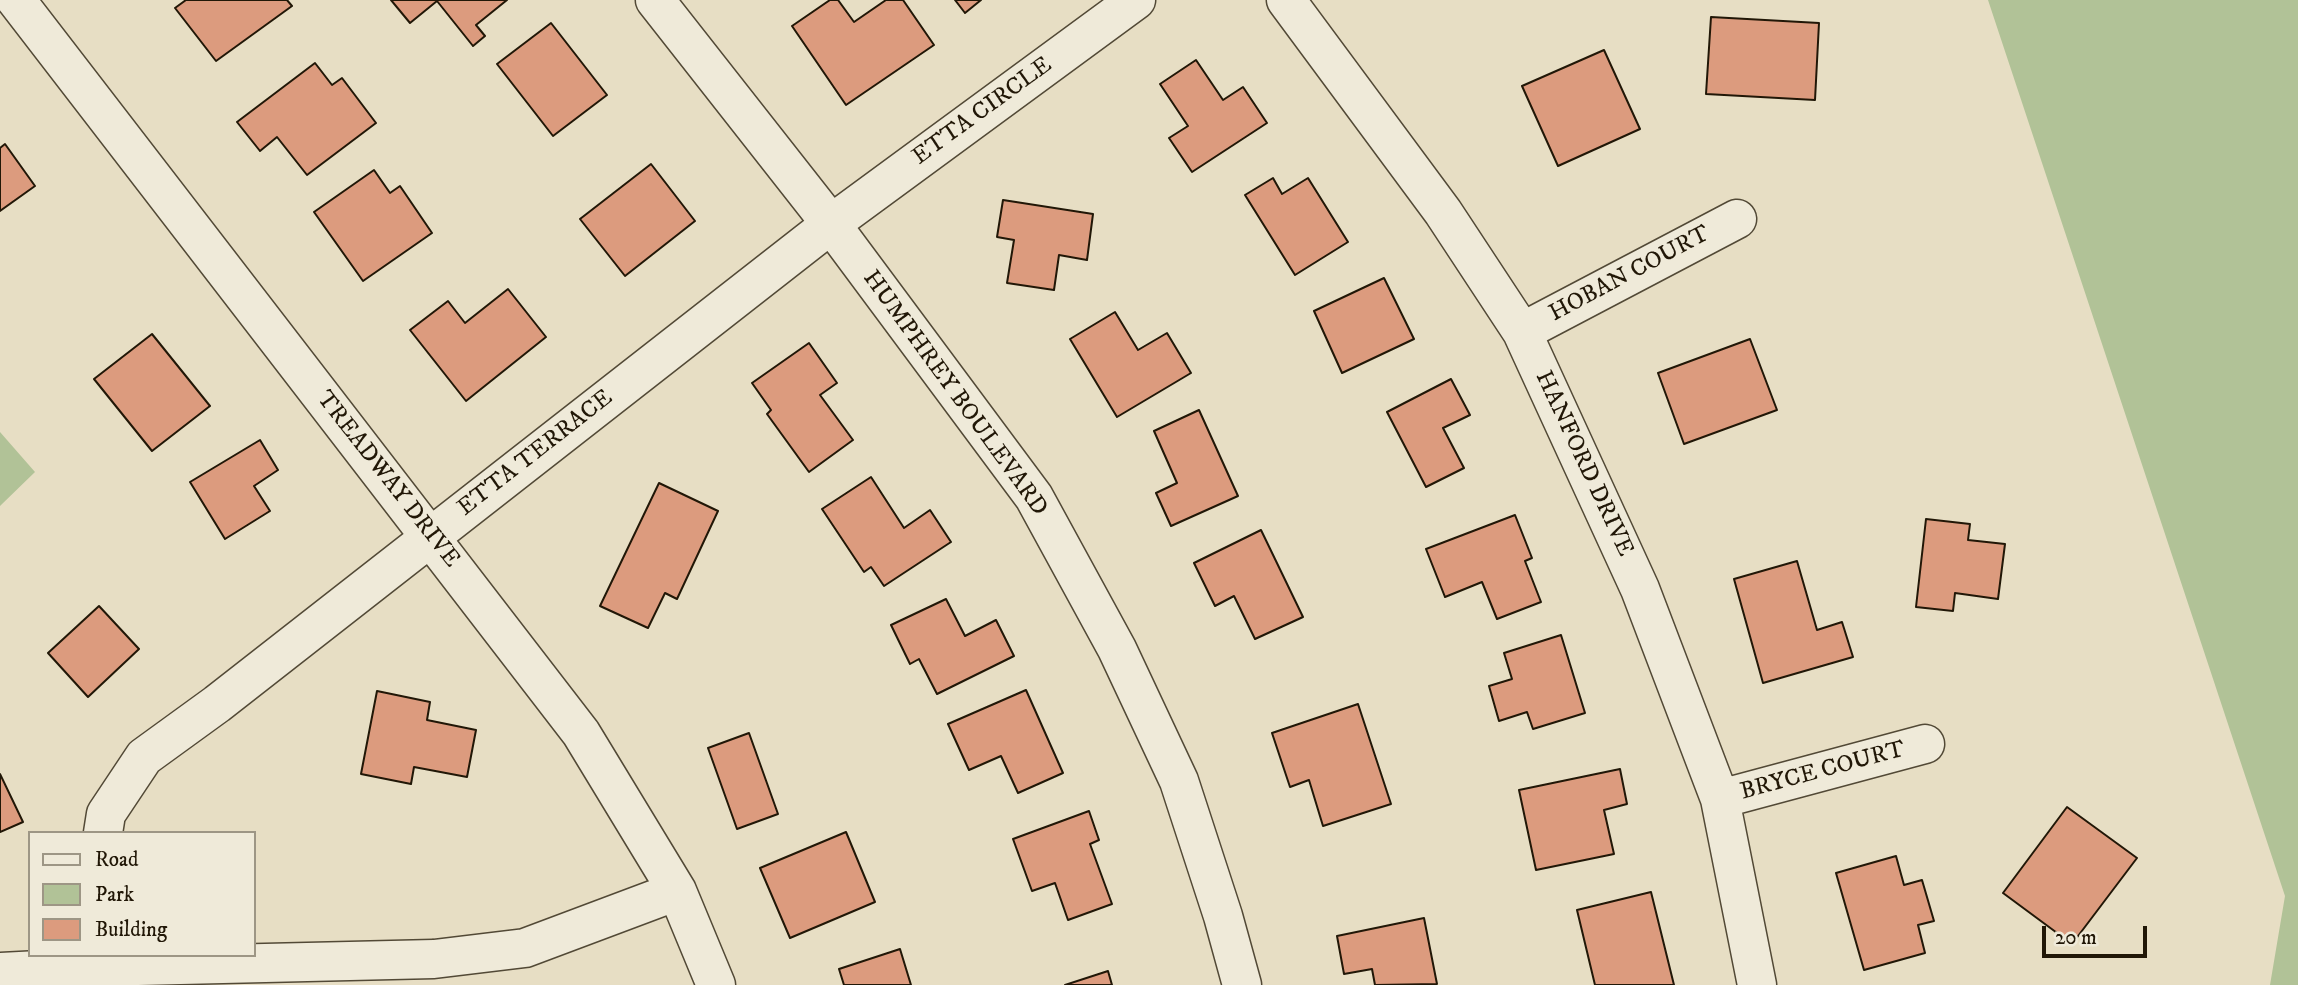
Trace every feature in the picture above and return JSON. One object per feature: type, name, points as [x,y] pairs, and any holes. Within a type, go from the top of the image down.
[{"type":"street","name":"TREADWAY DRIVE","points":[[16,0],[581,733],[677,891],[716,985]]},
{"type":"street","name":"HUMPHREY BOULEVARD","points":[[655,0],[831,224],[1034,497],[1117,649],[1179,781],[1223,916],[1242,985]]},
{"type":"street","name":"ETTA CIRCLE","points":[[831,224],[1136,0]]},
{"type":"street","name":"HANFORD DRIVE","points":[[1286,0],[1443,212],[1522,332],[1640,589],[1720,799],[1757,985]]},
{"type":"street","name":"HOBAN COURT","points":[[1522,332],[1737,219]]},
{"type":"street","name":"ETTA TERRACE","points":[[103,831],[106,814],[144,757],[218,704],[831,224]]},
{"type":"street","name":"BRYCE COURT","points":[[1720,799],[1925,744]]},
{"type":"street","points":[[0,972],[96,961],[434,959],[525,948],[677,891]]},
{"type":"green space","points":[[1988,0],[2298,0],[2298,985],[2270,985],[2285,896]]},
{"type":"green space","points":[[0,432],[35,472],[0,506]]},
{"type":"building","points":[[186,0],[287,0],[292,6],[216,61],[175,8]]},
{"type":"building","points":[[391,0],[507,0],[476,25],[485,36],[473,46],[437,1],[410,23]]},
{"type":"building","points":[[830,0],[838,0],[854,22],[886,0],[903,0],[934,45],[846,105],[792,26]]},
{"type":"building","points":[[955,0],[981,0],[965,13]]},
{"type":"building","points":[[1711,17],[1819,23],[1815,100],[1706,94]]},
{"type":"building","points":[[551,23],[607,95],[553,136],[497,64]]},
{"type":"building","points":[[1604,50],[1640,129],[1558,166],[1522,86]]},
{"type":"building","points":[[1196,60],[1223,100],[1243,87],[1267,123],[1192,172],[1169,138],[1188,126],[1160,84]]},
{"type":"building","points":[[315,63],[332,85],[342,78],[376,123],[307,175],[277,137],[260,151],[237,122]]},
{"type":"building","points":[[5,144],[35,186],[0,211],[0,148]]},
{"type":"building","points":[[651,164],[695,221],[625,276],[580,219]]},
{"type":"building","points":[[374,170],[390,193],[400,186],[432,233],[363,281],[314,212]]},
{"type":"building","points":[[1273,178],[1282,194],[1308,178],[1348,242],[1295,275],[1245,195]]},
{"type":"building","points":[[1003,200],[1093,214],[1087,260],[1059,255],[1054,290],[1007,283],[1014,240],[997,237]]},
{"type":"building","points":[[1384,278],[1414,339],[1342,373],[1314,311]]},
{"type":"building","points":[[508,289],[546,337],[466,401],[410,330],[448,301],[465,323]]},
{"type":"building","points":[[1115,312],[1138,350],[1167,333],[1191,373],[1117,417],[1070,339]]},
{"type":"building","points":[[152,334],[210,406],[152,451],[94,379]]},
{"type":"building","points":[[1750,339],[1777,410],[1684,444],[1658,373]]},
{"type":"building","points":[[809,343],[837,383],[820,395],[853,440],[809,472],[767,414],[771,410],[752,383]]},
{"type":"building","points":[[1451,379],[1470,415],[1443,428],[1464,468],[1426,487],[1387,412]]},
{"type":"building","points":[[1199,410],[1238,496],[1171,526],[1156,493],[1177,483],[1154,431]]},
{"type":"building","points":[[260,440],[278,470],[254,486],[270,511],[225,539],[190,482]]},
{"type":"building","points":[[871,477],[904,528],[930,510],[951,542],[884,586],[871,567],[864,572],[822,509]]},
{"type":"building","points":[[659,483],[718,511],[677,599],[665,593],[648,628],[600,606]]},
{"type":"building","points":[[1515,515],[1532,558],[1525,561],[1541,602],[1497,619],[1482,582],[1445,597],[1426,549]]},
{"type":"building","points":[[1926,519],[1970,524],[1968,540],[2005,544],[1998,599],[1955,593],[1953,611],[1916,607]]},
{"type":"building","points":[[1261,530],[1303,617],[1255,639],[1234,596],[1215,606],[1194,563]]},
{"type":"building","points":[[1797,561],[1817,630],[1842,622],[1853,657],[1763,683],[1734,579]]},
{"type":"building","points":[[946,599],[965,636],[996,620],[1014,656],[937,694],[919,659],[910,664],[891,625]]},
{"type":"building","points":[[99,606],[139,649],[88,697],[48,653]]},
{"type":"building","points":[[1561,635],[1585,713],[1533,729],[1527,712],[1499,721],[1489,686],[1512,679],[1504,653]]},
{"type":"building","points":[[1026,690],[1063,773],[1018,793],[1001,756],[969,770],[948,724]]},
{"type":"building","points":[[377,691],[430,702],[427,720],[476,730],[467,777],[414,767],[411,784],[361,774]]},
{"type":"building","points":[[1358,704],[1391,804],[1323,826],[1309,780],[1290,787],[1272,733]]},
{"type":"building","points":[[749,733],[778,814],[737,829],[708,748]]},
{"type":"building","points":[[1620,769],[1627,804],[1604,810],[1614,854],[1536,870],[1519,790]]},
{"type":"building","points":[[0,774],[23,822],[0,832]]},
{"type":"building","points":[[2067,807],[2137,858],[2072,944],[2003,893]]},
{"type":"building","points":[[1089,811],[1099,840],[1090,844],[1112,904],[1068,920],[1055,883],[1032,891],[1013,839]]},
{"type":"building","points":[[846,832],[875,902],[790,938],[760,868]]},
{"type":"building","points":[[1896,856],[1904,885],[1922,880],[1934,921],[1918,925],[1925,953],[1864,970],[1836,873]]},
{"type":"building","points":[[1651,892],[1674,985],[1595,985],[1577,910]]},
{"type":"building","points":[[1424,918],[1437,984],[1375,985],[1372,969],[1344,974],[1337,936]]},
{"type":"building","points":[[900,949],[911,985],[844,985],[839,969]]},
{"type":"building","points":[[1108,971],[1112,985],[1065,985]]}]
